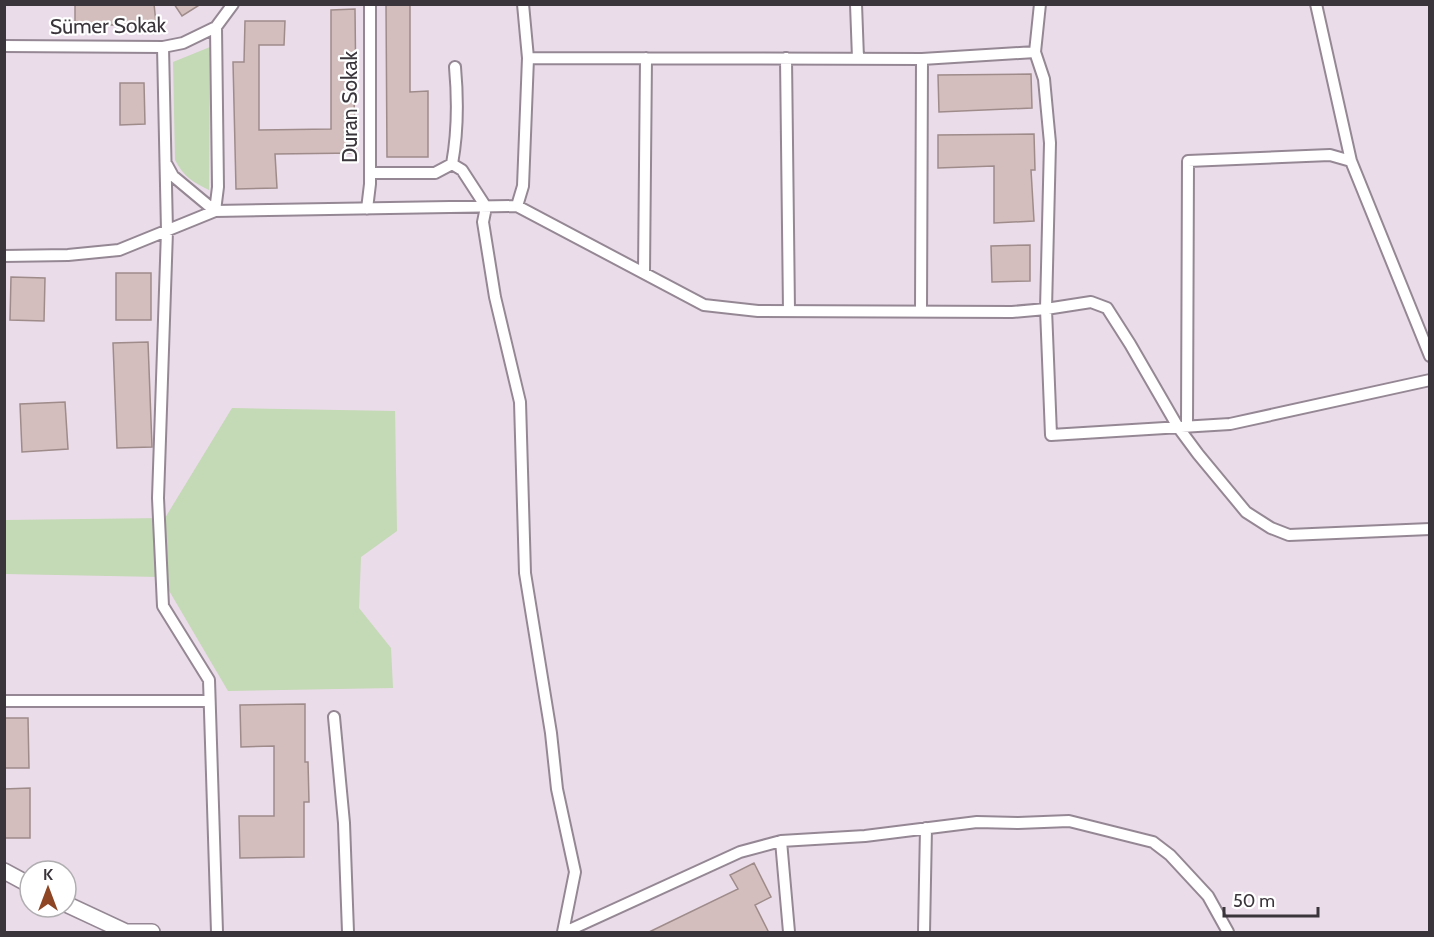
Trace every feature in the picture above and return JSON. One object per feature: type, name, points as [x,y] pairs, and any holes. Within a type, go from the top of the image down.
[{"type":"street","name":"Sümer Sokak","points":[[4,46],[163,46],[183,43],[216,27],[233,4]]},
{"type":"street","name":"Duran Sokak","points":[[367,209],[370,173],[369,4]]},
{"type":"street","points":[[517,206],[523,186],[528,58],[523,4]]},
{"type":"street","points":[[856,4],[858,58]]},
{"type":"street","points":[[1040,4],[1035,52],[1044,79],[1050,143],[1046,309],[1051,435],[1230,424],[1430,381]]},
{"type":"street","points":[[1316,4],[1351,161],[1430,356]]},
{"type":"street","points":[[215,211],[218,188],[216,27]]},
{"type":"street","points":[[163,46],[167,231],[158,498],[163,606],[209,680],[217,933]]},
{"type":"street","points":[[528,58],[922,58],[1035,52]]},
{"type":"street","points":[[644,273],[646,58]]},
{"type":"street","points":[[786,58],[789,311]]},
{"type":"street","points":[[921,311],[922,58]]},
{"type":"street","points":[[452,164],[457,137],[458,94],[455,67]]},
{"type":"street","points":[[1183,427],[1188,161],[1330,155],[1351,161]]},
{"type":"street","points":[[166,162],[173,177],[215,211]]},
{"type":"street","points":[[370,173],[435,173],[452,164]]},
{"type":"street","points":[[452,164],[462,170],[486,207],[483,222],[495,297],[520,402],[525,573],[548,711],[557,789],[574,872],[564,933]]},
{"type":"street","points":[[4,256],[68,255],[119,250],[215,211],[517,206],[704,305],[758,311],[1012,312],[1091,302],[1107,308],[1198,454],[1246,512],[1270,528],[1289,535],[1430,529]]},
{"type":"street","points":[[4,701],[209,701]]},
{"type":"street","points":[[334,717],[344,823],[348,933]]},
{"type":"street","points":[[564,933],[740,852],[781,841],[865,836],[978,822],[1069,821],[1153,842],[1170,855],[1209,896],[1228,933]]},
{"type":"street","points":[[924,933],[926,828]]},
{"type":"street","points":[[781,841],[789,933]]},
{"type":"street","points":[[4,871],[18,879]]},
{"type":"street","points":[[78,910],[126,932],[152,933]]},
{"type":"green space","points":[[210,47],[209,190],[189,178],[175,160],[173,62]]},
{"type":"green space","points":[[232,408],[395,411],[397,531],[361,557],[359,608],[391,648],[393,688],[228,691],[161,577],[5,574],[5,520],[165,518]]},
{"type":"building","points":[[75,4],[154,4],[156,23],[75,25]]},
{"type":"building","points":[[174,4],[201,4],[182,16]]},
{"type":"building","points":[[386,4],[410,4],[410,92],[428,91],[428,157],[387,157]]},
{"type":"building","points":[[355,9],[356,153],[275,154],[277,188],[236,189],[233,62],[244,62],[245,21],[285,21],[284,45],[259,45],[259,130],[331,129],[331,10]]},
{"type":"building","points":[[1031,74],[1032,108],[939,112],[938,75]]},
{"type":"building","points":[[120,83],[144,83],[145,124],[120,125]]},
{"type":"building","points":[[1034,134],[1035,170],[1031,170],[1034,221],[994,223],[994,166],[938,168],[938,135]]},
{"type":"building","points":[[1030,245],[1030,281],[992,282],[991,246]]},
{"type":"building","points":[[116,273],[151,273],[151,320],[116,320]]},
{"type":"building","points":[[11,277],[45,278],[44,321],[10,320]]},
{"type":"building","points":[[148,342],[152,447],[117,448],[113,343]]},
{"type":"building","points":[[65,402],[68,449],[22,452],[20,404]]},
{"type":"building","points":[[305,704],[305,762],[308,762],[309,802],[304,802],[304,857],[240,858],[239,816],[274,816],[274,746],[241,747],[240,705]]},
{"type":"building","points":[[4,718],[28,718],[29,768],[4,768]]},
{"type":"building","points":[[30,788],[30,838],[4,838],[4,789]]},
{"type":"building","points":[[754,863],[771,897],[755,905],[769,933],[647,933],[738,889],[730,875]]}]
